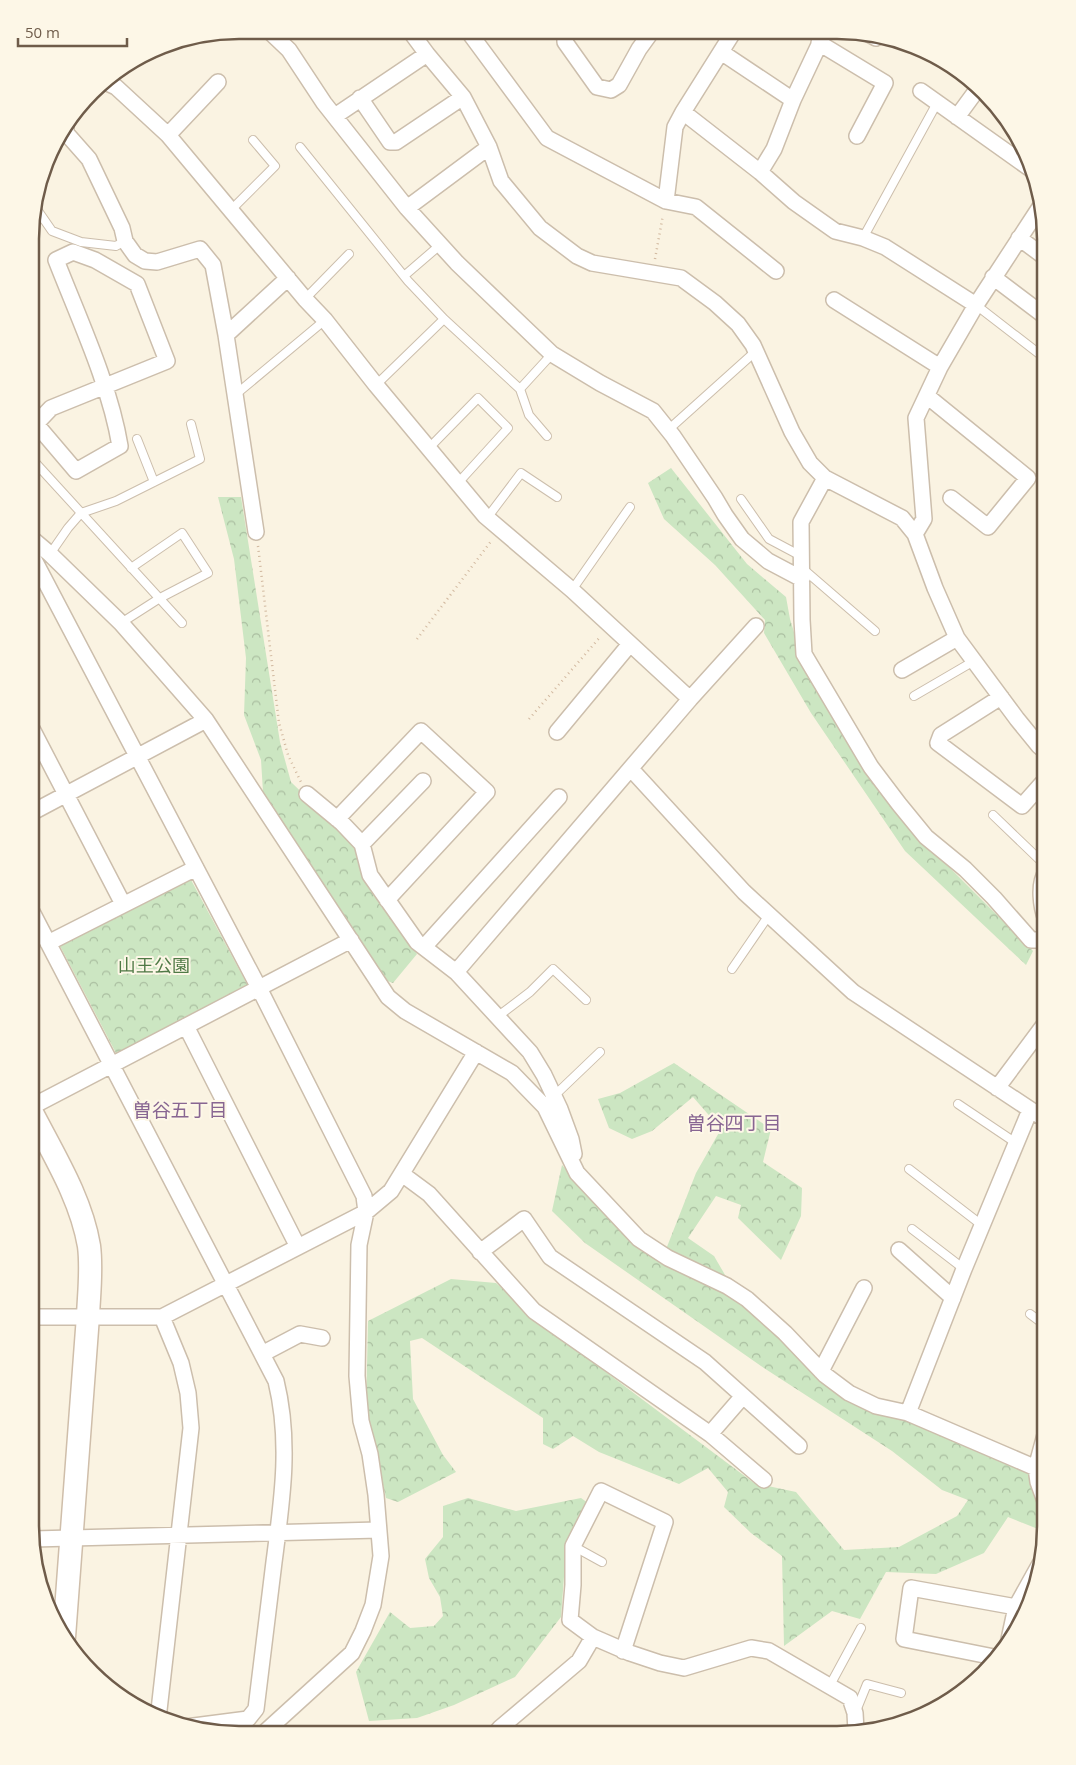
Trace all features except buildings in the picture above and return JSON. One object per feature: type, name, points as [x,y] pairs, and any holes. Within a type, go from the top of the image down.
[{"type":"street","points":[[280,39],[324,103],[407,208],[457,263],[552,354],[600,383],[653,411],[742,539],[768,561],[802,568]]},
{"type":"street","points":[[416,39],[463,97],[489,147],[501,181],[540,228],[577,256],[592,263],[681,278],[700,290],[738,324],[756,350],[792,432],[810,463],[825,478],[902,518],[915,534],[935,588],[957,638],[1037,743]]},
{"type":"street","points":[[475,39],[547,138],[666,201],[696,207],[776,271]]},
{"type":"street","points":[[565,39],[565,42],[597,87],[611,90],[619,85],[646,39]]},
{"type":"street","points":[[666,201],[675,127],[729,39]]},
{"type":"street","points":[[760,172],[774,149],[793,100],[822,39]]},
{"type":"street","points":[[823,39],[885,83],[857,136]]},
{"type":"street","points":[[721,52],[793,100]]},
{"type":"street","points":[[335,116],[427,54]]},
{"type":"street","points":[[168,135],[218,82]]},
{"type":"street","points":[[111,85],[116,87],[168,135],[305,299],[325,320],[376,385],[487,518],[572,590],[690,699]]},
{"type":"street","points":[[921,91],[1023,163]]},
{"type":"street","points":[[957,117],[975,93]]},
{"type":"street","points":[[360,98],[390,142],[396,142],[463,97]]},
{"type":"street","points":[[683,112],[760,172],[794,202],[835,231],[863,238],[885,247],[976,305]]},
{"type":"street","points":[[68,135],[89,159],[122,228],[125,241],[135,255],[145,261],[157,262],[200,249],[213,265],[226,335],[256,532]]},
{"type":"street","points":[[407,208],[489,147]]},
{"type":"street","points":[[915,534],[924,519],[916,418],[940,367],[976,305],[1036,213]]},
{"type":"street","points":[[1019,238],[1037,251]]},
{"type":"street","points":[[39,421],[51,408],[105,387],[167,361],[137,284],[95,260],[72,252],[56,260],[105,387],[120,446],[76,471],[39,431]]},
{"type":"street","points":[[994,277],[1037,310]]},
{"type":"street","points":[[226,335],[288,278]]},
{"type":"street","points":[[834,300],[940,367]]},
{"type":"street","points":[[927,396],[1028,478],[988,527],[951,498]]},
{"type":"street","points":[[825,478],[801,522],[804,654],[871,767],[926,837],[994,898],[1031,940],[1037,940]]},
{"type":"street","points":[[39,545],[121,623],[206,720],[388,997],[405,1011],[512,1073],[545,1107],[577,1173],[639,1239],[668,1258],[727,1286],[746,1299],[784,1333],[821,1371],[849,1393],[876,1406],[908,1413],[1036,1468]]},
{"type":"street","points":[[39,569],[260,988],[364,1196],[366,1212],[359,1245],[357,1376],[361,1421],[370,1454],[376,1495],[381,1556],[373,1604],[352,1653],[272,1726]]},
{"type":"street","points":[[456,972],[690,699],[756,626]]},
{"type":"street","points":[[902,670],[957,638]]},
{"type":"street","points":[[557,732],[630,644]]},
{"type":"street","points":[[1001,697],[941,735],[938,744],[1022,806],[1037,788]]},
{"type":"street","points":[[39,808],[206,720]]},
{"type":"street","points":[[337,819],[421,731],[487,792],[387,900]]},
{"type":"street","points":[[39,742],[123,904]]},
{"type":"street","points":[[631,769],[744,892],[853,992],[1037,1114]]},
{"type":"street","points":[[362,844],[423,781]]},
{"type":"street","points":[[307,794],[337,819],[362,844],[370,875],[417,942],[456,972],[530,1052],[554,1096],[571,1139],[577,1173]]},
{"type":"street","points":[[424,947],[559,797]]},
{"type":"street","points":[[48,943],[196,868]]},
{"type":"street","points":[[39,926],[276,1381],[282,1414],[285,1452],[278,1533],[256,1709],[248,1719],[206,1724]]},
{"type":"street","points":[[39,1102],[351,940]]},
{"type":"street","points":[[186,1026],[298,1247]]},
{"type":"street","points":[[997,1088],[1037,1034]]},
{"type":"street","points":[[39,1317],[162,1317],[366,1212],[391,1191],[476,1052]]},
{"type":"street","points":[[908,1413],[964,1269],[1030,1110]]},
{"type":"street","points":[[39,1129],[69,1185],[79,1209],[89,1253],[90,1268],[65,1624]]},
{"type":"street","points":[[402,1174],[429,1194],[534,1311],[710,1434],[764,1480]]},
{"type":"street","points":[[480,1252],[524,1219],[550,1257],[705,1362],[799,1446]]},
{"type":"street","points":[[899,1250],[953,1298]]},
{"type":"street","points":[[821,1371],[864,1288]]},
{"type":"street","points":[[159,1710],[191,1428],[188,1393],[181,1363],[162,1317]]},
{"type":"street","points":[[262,1354],[300,1334],[322,1338]]},
{"type":"street","points":[[710,1434],[743,1396]]},
{"type":"street","points":[[1037,1464],[1037,1475]]},
{"type":"street","points":[[624,1650],[665,1522],[601,1490],[573,1546],[573,1585],[570,1620],[593,1637],[624,1650],[660,1663],[684,1668],[751,1648],[769,1652],[850,1698],[855,1713],[856,1726]]},
{"type":"street","points":[[39,1539],[378,1530]]},
{"type":"street","points":[[1013,1621],[1016,1607],[1028,1584]]},
{"type":"street","points":[[989,1656],[904,1638],[911,1588],[1016,1607]]},
{"type":"street","points":[[502,1726],[578,1661],[593,1637]]},
{"type":"lane","points":[[863,238],[937,103]]},
{"type":"lane","points":[[231,210],[275,166],[253,140]]},
{"type":"lane","points":[[300,148],[404,276],[444,319],[520,389],[529,415],[547,436]]},
{"type":"lane","points":[[40,214],[52,231],[81,242],[116,246],[125,241]]},
{"type":"lane","points":[[404,276],[440,245]]},
{"type":"lane","points":[[305,299],[349,254]]},
{"type":"lane","points":[[976,305],[1037,352]]},
{"type":"lane","points":[[376,385],[444,319]]},
{"type":"lane","points":[[235,395],[325,320]]},
{"type":"lane","points":[[668,430],[756,350]]},
{"type":"lane","points":[[520,389],[552,354]]},
{"type":"lane","points":[[429,448],[478,398],[508,428],[458,483]]},
{"type":"lane","points":[[50,554],[81,513],[116,501],[200,459],[191,424]]},
{"type":"lane","points":[[137,439],[154,482]]},
{"type":"lane","points":[[39,467],[182,623]]},
{"type":"lane","points":[[487,518],[521,473],[557,497]]},
{"type":"lane","points":[[740,499],[769,538],[875,631]]},
{"type":"lane","points":[[572,590],[630,507]]},
{"type":"lane","points":[[121,623],[160,598],[208,573],[182,533],[131,568]]},
{"type":"lane","points":[[914,696],[974,661]]},
{"type":"lane","points":[[993,815],[1037,857]]},
{"type":"lane","points":[[732,969],[769,915]]},
{"type":"lane","points":[[497,1017],[530,992],[553,969],[586,1000]]},
{"type":"lane","points":[[554,1096],[600,1052]]},
{"type":"lane","points":[[958,1104],[1016,1144]]},
{"type":"lane","points":[[909,1169],[982,1226]]},
{"type":"lane","points":[[912,1229],[964,1269]]},
{"type":"lane","points":[[1030,1314],[1037,1319]]},
{"type":"lane","points":[[573,1546],[602,1562]]},
{"type":"lane","points":[[829,1686],[861,1628]]},
{"type":"lane","points":[[855,1713],[867,1684],[901,1693]]},
{"type":"path","points":[[652,273],[666,201]]},
{"type":"path","points":[[417,639],[500,529]]},
{"type":"path","points":[[256,532],[280,723],[288,755],[307,794]]},
{"type":"path","points":[[529,719],[610,625]]},
{"type":"green space","points":[[671,468],[747,564],[786,597],[790,619],[804,665],[911,829],[1033,951],[1026,965],[905,851],[811,713],[764,633],[765,620],[715,565],[664,519],[648,483]]},
{"type":"green space","points":[[218,497],[241,497],[280,742],[291,782],[357,846],[368,882],[417,954],[393,983],[382,979],[263,792],[261,760],[244,715],[246,658],[234,559]]},
{"type":"green space","name":"山王公園","points":[[190,878],[248,986],[117,1055],[60,946]]},
{"type":"green space","points":[[674,1063],[771,1129],[763,1162],[802,1188],[801,1216],[781,1260],[738,1218],[741,1205],[716,1196],[688,1238],[714,1256],[742,1304],[808,1365],[919,1424],[1031,1471],[1037,1501],[1037,1529],[1008,1517],[984,1553],[936,1574],[886,1572],[860,1619],[832,1611],[784,1646],[782,1556],[751,1533],[724,1507],[728,1492],[708,1468],[679,1484],[599,1452],[573,1436],[553,1449],[543,1444],[543,1418],[422,1338],[410,1341],[413,1399],[443,1455],[456,1472],[398,1502],[386,1498],[366,1409],[368,1321],[451,1279],[496,1283],[555,1334],[754,1483],[796,1492],[844,1550],[899,1547],[957,1516],[968,1500],[942,1490],[892,1451],[761,1366],[585,1243],[552,1211],[562,1165],[622,1228],[661,1262],[696,1173],[721,1129],[693,1097],[652,1131],[632,1139],[609,1128],[598,1099],[620,1093]]},
{"type":"green space","points":[[468,1498],[516,1511],[581,1498],[588,1503],[566,1550],[561,1617],[515,1677],[454,1705],[417,1718],[369,1721],[356,1672],[390,1612],[410,1628],[434,1626],[443,1616],[440,1597],[429,1578],[425,1559],[443,1537],[443,1506]]},
{"type":"district","name":"曽谷五丁目","points":[[180,1110]]},
{"type":"district","name":"曽谷四丁目","points":[[734,1123]]}]
